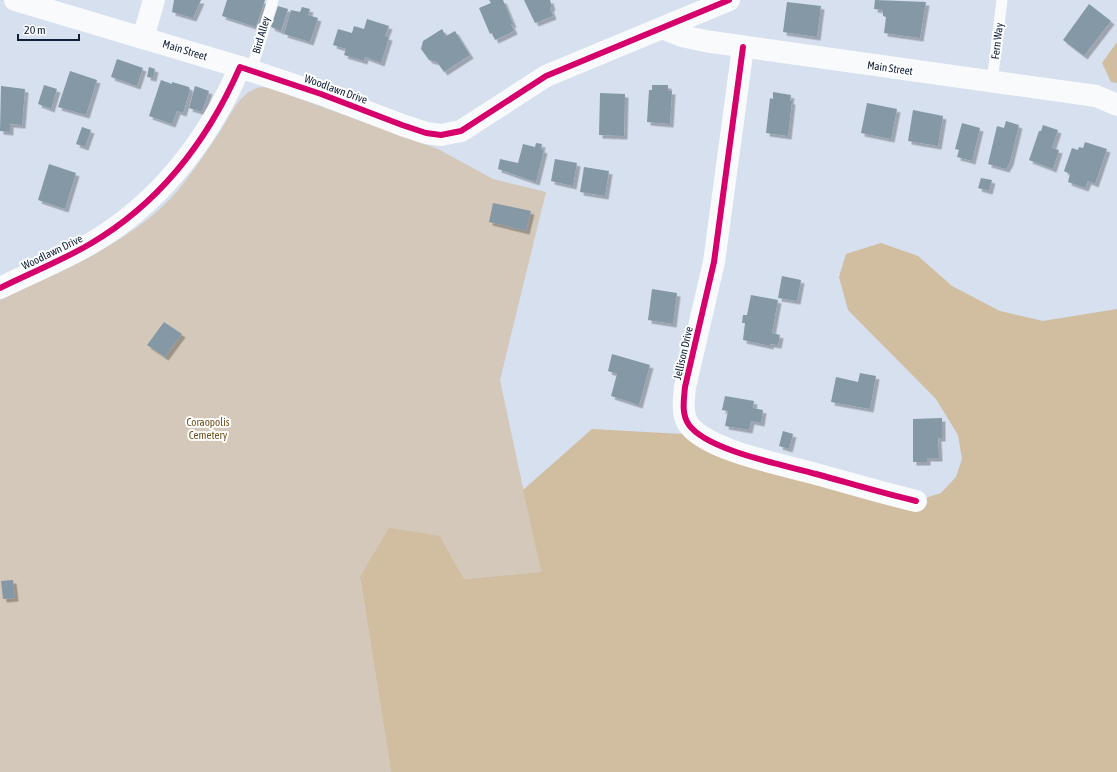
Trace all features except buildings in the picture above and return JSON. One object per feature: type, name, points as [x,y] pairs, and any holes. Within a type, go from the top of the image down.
[{"type":"street","points":[[143,38],[154,0]]},
{"type":"street","name":"Woodlawn Drive","points":[[0,288],[90,244],[125,220],[156,193],[184,165],[246,69],[321,94],[402,125],[426,133],[441,135],[461,131],[546,76],[729,0]]},
{"type":"street","name":"Main Street","points":[[21,1],[246,69]]},
{"type":"street","name":"Main Street","points":[[662,28],[682,36],[705,41],[1096,96],[1117,104]]},
{"type":"street","name":"Jellison Drive","points":[[743,46],[714,262],[686,386],[683,403],[685,416],[689,425],[700,435],[716,444],[762,460],[916,501]]},
{"type":"lane","name":"Bird Alley","points":[[246,69],[273,0]]},
{"type":"lane","name":"Fern Way","points":[[992,82],[1002,0]]},
{"type":"green space","name":"Coraopolis Cemetery","points":[[261,87],[270,88],[438,149],[493,179],[546,192],[500,380],[541,572],[464,579],[440,536],[360,578],[391,772],[0,772],[0,300],[98,252],[145,222],[165,204],[183,184],[212,144],[241,99],[255,89]]},
{"type":"shaded area","points":[[1117,42],[1117,83],[1111,82],[1102,63]]},
{"type":"shaded area","points":[[881,243],[918,256],[952,286],[1000,311],[1043,321],[1117,309],[1117,772],[391,772],[360,577],[389,528],[440,536],[464,579],[541,572],[523,490],[592,429],[700,435],[916,501],[941,493],[956,477],[962,459],[958,435],[936,399],[848,310],[839,277],[846,254]]},
{"type":"cycle path","points":[[0,288],[90,244],[115,228],[160,189],[179,168],[213,120],[240,67],[321,94],[402,125],[426,133],[441,135],[461,131],[546,76],[729,0]]},
{"type":"cycle path","points":[[743,47],[714,262],[685,387],[684,406],[686,421],[699,434],[729,450],[916,501]]}]
